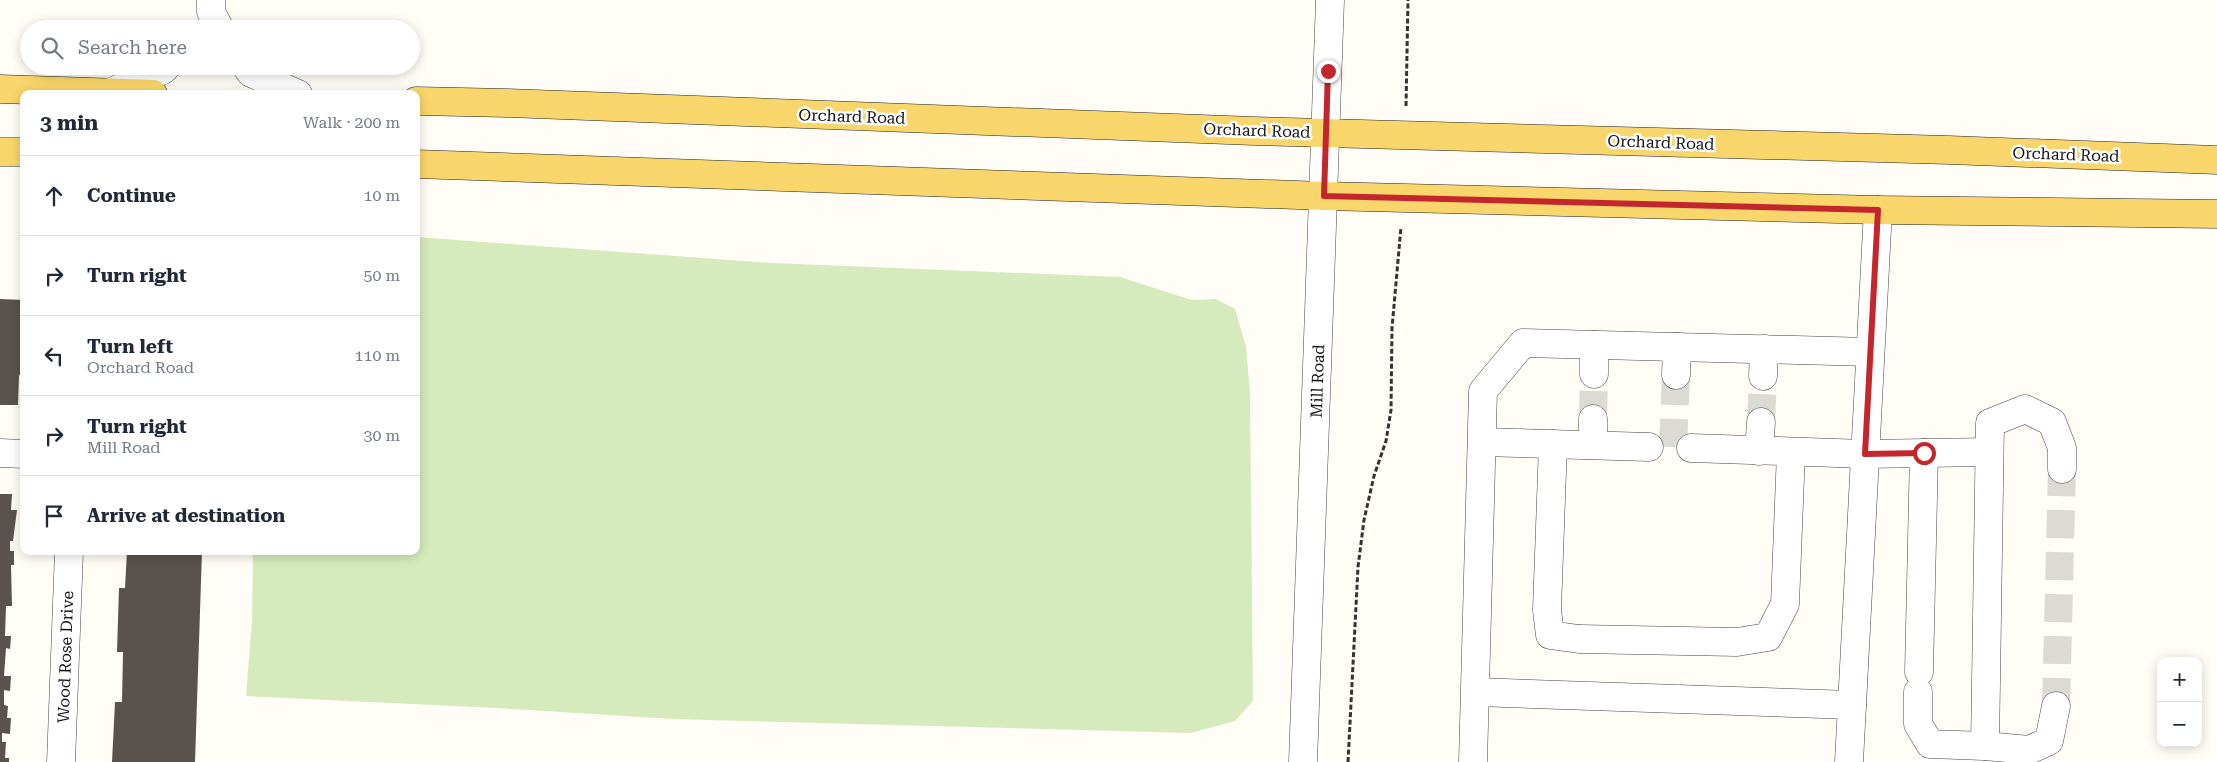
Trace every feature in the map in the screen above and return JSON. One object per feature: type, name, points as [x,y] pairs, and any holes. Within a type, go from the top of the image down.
[{"type":"main road","points":[[0,89],[37,90]]},
{"type":"main road","name":"Orchard Road","points":[[420,101],[1326,133],[1949,150],[2217,160]]},
{"type":"main road","points":[[0,152],[20,152]]},
{"type":"main road","points":[[420,164],[1324,196],[1878,210],[2217,214]]},
{"type":"street","name":"Mill Road","points":[[1303,762],[1330,0]]},
{"type":"street","points":[[115,90],[151,75]]},
{"type":"street","points":[[255,75],[289,90]]},
{"type":"street","points":[[1849,762],[1878,210]]},
{"type":"street","points":[[1474,762],[1483,391],[1523,343],[1870,352]]},
{"type":"street","points":[[1594,345],[1594,374]]},
{"type":"street","points":[[1676,375],[1678,347]]},
{"type":"street","points":[[1763,376],[1764,349]]},
{"type":"street","points":[[1985,746],[1990,423],[2025,410],[2052,422],[2062,448],[2062,469]]},
{"type":"street","points":[[1759,451],[1761,422]]},
{"type":"street","points":[[1482,442],[1552,444],[1593,432],[1649,447]]},
{"type":"street","points":[[1552,444],[1546,610],[1550,635],[1579,638],[1737,642],[1768,637],[1785,604],[1791,452]]},
{"type":"street","points":[[1691,448],[1865,454],[1989,452]]},
{"type":"street","points":[[0,453],[20,454]]},
{"type":"street","points":[[1924,453],[1918,724],[1930,744],[2029,750],[2049,741],[2056,706]]},
{"type":"street","name":"Wood Rose Drive","points":[[61,762],[69,555]]},
{"type":"street","points":[[1476,692],[1852,705]]},
{"type":"path","points":[[1408,0],[1408,74]]},
{"type":"path","points":[[1348,762],[1358,567],[1364,520],[1374,476],[1386,441],[1391,410],[1392,328],[1401,237]]},
{"type":"green space","points":[[420,237],[771,263],[1120,277],[1192,300],[1216,299],[1235,309],[1246,347],[1250,394],[1253,701],[1235,721],[1191,733],[673,719],[246,696],[252,621],[253,555],[420,555]]},
{"type":"building","points":[[0,299],[20,300],[18,405],[0,405]]},
{"type":"building","points":[[0,494],[12,494],[11,510],[17,510],[13,541],[10,541],[10,551],[14,551],[14,565],[11,565],[12,606],[6,606],[5,636],[11,636],[10,649],[6,648],[4,676],[11,676],[10,691],[4,690],[4,705],[8,706],[7,718],[11,718],[10,734],[2,733],[2,742],[6,742],[5,758],[9,758],[9,762],[0,762]]},
{"type":"building","points":[[127,555],[202,555],[195,762],[112,762],[115,702],[122,702],[123,652],[117,652],[119,588],[125,588]]},
{"type":"tunnel","points":[[1593,419],[1594,374]]},
{"type":"tunnel","points":[[1673,447],[1676,375]]},
{"type":"tunnel","points":[[1761,422],[1763,376]]},
{"type":"tunnel","points":[[2056,706],[2062,469]]},
{"type":"route","points":[[1328,71],[1324,196],[1878,210],[1865,454],[1924,453]]}]
